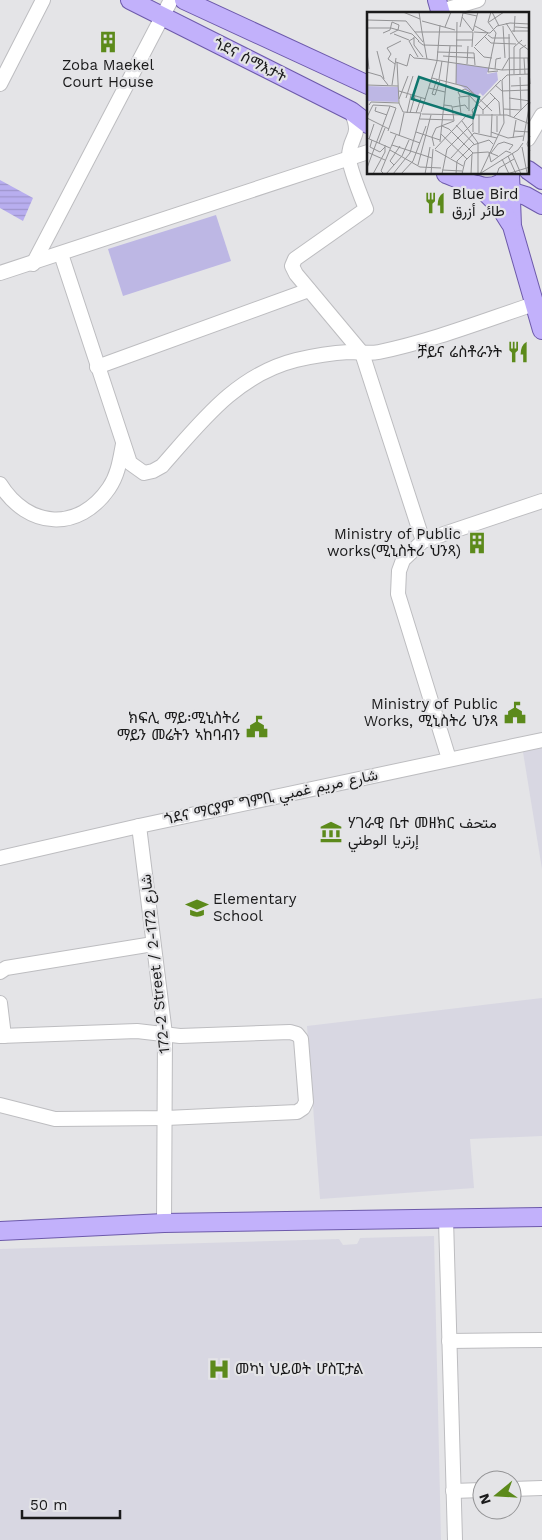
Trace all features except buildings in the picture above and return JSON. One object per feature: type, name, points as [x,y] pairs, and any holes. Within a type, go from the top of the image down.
[{"type":"main road","name":"ጎደና ሰማእታት","points":[[130,0],[351,111],[367,123]]},
{"type":"main road","name":"ጎደና ሰማእታት","points":[[184,0],[367,85]]},
{"type":"main road","points":[[530,171],[542,180]]},
{"type":"main road","points":[[453,175],[500,182],[542,205]]},
{"type":"main road","points":[[500,182],[500,208],[512,226]]},
{"type":"main road","points":[[500,182],[542,330]]},
{"type":"main road","points":[[0,1231],[164,1223],[542,1217]]},
{"type":"street","points":[[0,84],[42,0]]},
{"type":"street","points":[[33,264],[171,0]]},
{"type":"street","points":[[440,8],[478,0]]},
{"type":"street","points":[[351,111],[357,131],[348,157],[366,209],[295,259],[292,266],[309,290],[362,353],[422,541]]},
{"type":"street","points":[[530,136],[542,115]]},
{"type":"street","points":[[0,273],[33,264],[348,157],[367,152]]},
{"type":"street","points":[[61,254],[130,463],[144,473],[153,472],[162,466],[216,405],[235,389],[263,373],[296,360],[334,354],[376,352],[408,345],[534,304]]},
{"type":"street","points":[[97,367],[309,290]]},
{"type":"street","points":[[0,484],[16,504],[34,515],[55,521],[77,516],[96,504],[110,486],[119,467],[123,444]]},
{"type":"street","points":[[449,759],[398,594],[399,571],[403,560],[422,541],[542,501]]},
{"type":"street","name":"ጎደና ማርያም ግምቢ شارع مريم غمبي","points":[[0,858],[139,826],[542,740]]},
{"type":"street","name":"172-2 Street / شارع 172-2","points":[[139,826],[165,1034],[164,1223]]},
{"type":"street","points":[[0,972],[6,968],[153,944]]},
{"type":"street","points":[[0,1003],[2,1036],[137,1031],[191,1036],[297,1034],[301,1039],[306,1102],[303,1108],[297,1112],[166,1118],[55,1119],[0,1105]]},
{"type":"street","points":[[446,1219],[455,1540]]},
{"type":"street","points":[[450,1341],[542,1340]]},
{"type":"street","points":[[522,1489],[542,1488]]},
{"type":"street","points":[[453,1491],[472,1490]]},
{"type":"shaded area","points":[[0,180],[33,198],[23,221],[0,208]]},
{"type":"shaded area","points":[[216,215],[231,261],[123,296],[108,249]]},
{"type":"shaded area","points":[[542,742],[542,869],[522,746]]},
{"type":"shaded area","points":[[542,998],[542,1136],[470,1139],[474,1188],[320,1199],[307,1026]]},
{"type":"shaded area","name":"መካነ ህይወት ሆስፒታል","points":[[434,1236],[441,1540],[0,1540],[0,1249],[339,1239],[343,1245],[357,1244],[360,1238]]},
{"type":"place","name":"Zoba Maekel Court House","points":[[108,42]]},
{"type":"place","name":"Blue Bird طائر أزرق","points":[[435,203]]},
{"type":"place","name":"ቻይና ሬስቶራንት","points":[[518,352]]},
{"type":"place","name":"Ministry of Public works(ሚኒስትሪ ህንጻ)","points":[[477,543]]},
{"type":"place","name":"Ministry of Public Works, ሚኒስትሪ ህንጻ","points":[[515,713]]},
{"type":"place","name":"ክፍሊ ማይ፡ሚኒስትሪ ማይን መሬትን ኣከባብን","points":[[257,727]]},
{"type":"place","name":"ሃገራዊ ቤተ መዘክር متحف إرتريا الوطني","points":[[331,832]]},
{"type":"place","name":"Elementary School","points":[[197,908]]},
{"type":"place","name":"መካነ ህይወት ሆስፒታል","points":[[219,1369]]}]
